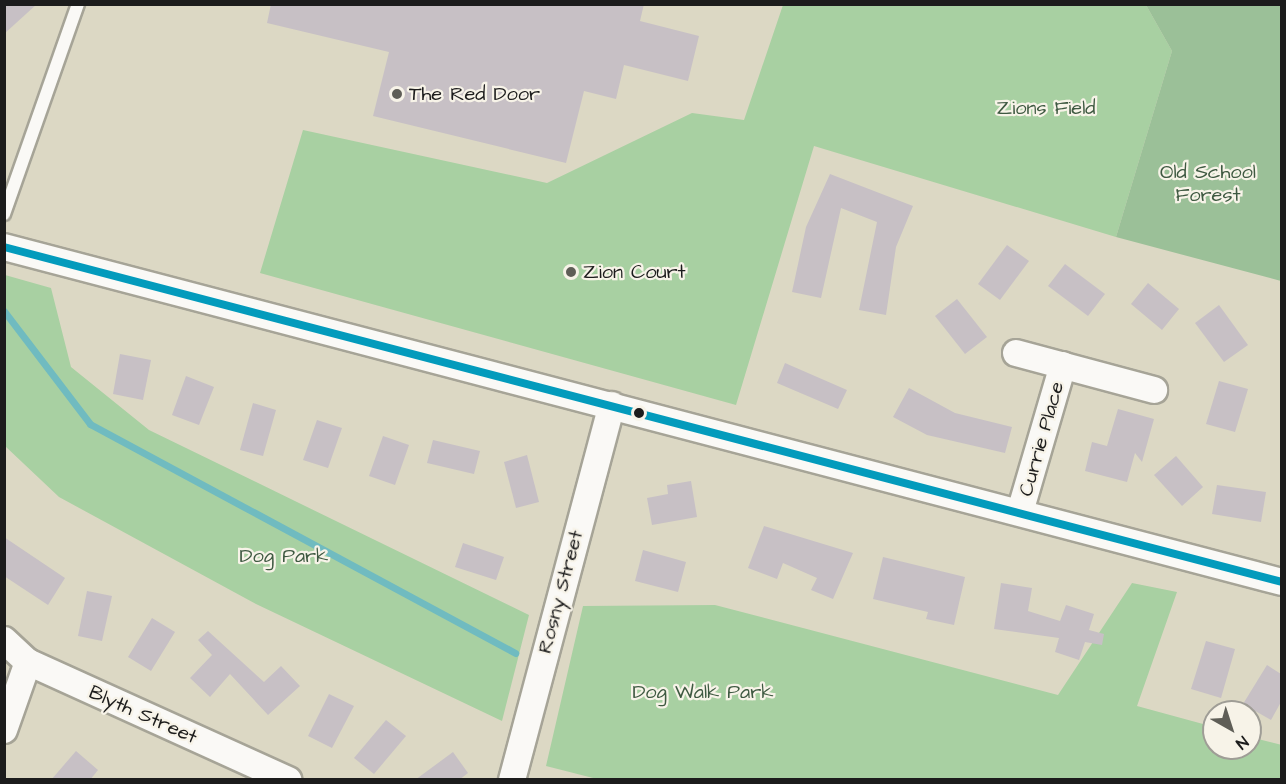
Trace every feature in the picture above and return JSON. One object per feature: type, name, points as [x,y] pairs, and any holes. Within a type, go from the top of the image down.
[{"type":"street","points":[[4,247],[1281,582]]},
{"type":"street","name":"Currie Place","points":[[1016,353],[1154,390]]},
{"type":"street","name":"Currie Place","points":[[1020,512],[1063,365]]},
{"type":"street","name":"Rosny Street","points":[[512,780],[612,405]]},
{"type":"street","name":"Blyth Street","points":[[4,640],[28,662],[288,780]]},
{"type":"street","points":[[4,730],[28,662]]},
{"type":"lane","points":[[4,214],[78,4]]},
{"type":"green space","name":"Zions Field","points":[[783,5],[1146,5],[1172,51],[1116,237],[814,146],[736,405],[260,273],[303,130],[547,183],[692,113],[744,120]]},
{"type":"green space","name":"Old School Forest","points":[[1146,5],[1281,5],[1281,281],[1116,237],[1172,51]]},
{"type":"green space","name":"Dog Park","points":[[5,275],[51,288],[71,367],[149,430],[529,615],[502,721],[256,604],[59,497],[5,446]]},
{"type":"green space","name":"Dog Walk Park","points":[[1132,583],[1177,592],[1137,706],[1202,724],[1202,760],[1262,760],[1262,740],[1282,745],[1281,780],[601,780],[546,766],[583,606],[715,605],[1058,695]]},
{"type":"building","points":[[4,4],[37,4],[4,34]]},
{"type":"building","points":[[271,4],[644,4],[640,21],[699,36],[688,81],[624,65],[616,99],[584,91],[566,163],[373,116],[389,52],[267,23]]},
{"type":"building","points":[[830,174],[913,206],[896,247],[886,315],[859,310],[877,222],[841,208],[821,298],[792,292],[806,227]]},
{"type":"building","points":[[1007,245],[1029,261],[1000,300],[978,284]]},
{"type":"building","points":[[1065,264],[1105,294],[1088,316],[1048,286]]},
{"type":"building","points":[[1148,283],[1179,309],[1162,330],[1131,304]]},
{"type":"building","points":[[957,299],[987,337],[965,354],[935,316]]},
{"type":"building","points":[[1219,305],[1248,345],[1224,362],[1195,323]]},
{"type":"building","points":[[120,354],[151,360],[143,400],[113,394]]},
{"type":"building","points":[[785,363],[847,390],[838,409],[777,383]]},
{"type":"building","points":[[186,376],[214,387],[199,425],[172,415]]},
{"type":"building","points":[[1219,381],[1248,389],[1235,432],[1206,424]]},
{"type":"building","points":[[909,388],[955,413],[1012,427],[1005,453],[927,435],[893,417]]},
{"type":"building","points":[[253,403],[276,410],[263,456],[240,450]]},
{"type":"building","points":[[1118,409],[1154,419],[1142,462],[1135,453],[1127,482],[1085,471],[1092,442],[1107,446]]},
{"type":"building","points":[[317,420],[342,428],[328,468],[303,460]]},
{"type":"building","points":[[383,436],[409,445],[395,485],[369,476]]},
{"type":"building","points":[[433,440],[480,451],[474,474],[427,463]]},
{"type":"building","points":[[527,455],[539,502],[516,508],[504,462]]},
{"type":"building","points":[[1176,456],[1203,487],[1182,506],[1154,475]]},
{"type":"building","points":[[691,481],[697,517],[652,525],[647,498],[668,494],[667,485]]},
{"type":"building","points":[[1217,485],[1266,492],[1261,522],[1212,514]]},
{"type":"building","points":[[764,526],[853,553],[833,599],[811,590],[817,578],[783,563],[777,579],[748,568]]},
{"type":"building","points":[[4,537],[65,578],[48,605],[4,576]]},
{"type":"building","points":[[463,543],[504,557],[496,580],[455,567]]},
{"type":"building","points":[[643,550],[686,562],[678,592],[635,581]]},
{"type":"building","points":[[883,557],[965,577],[954,625],[926,619],[928,612],[873,599]]},
{"type":"building","points":[[1001,583],[1032,588],[1028,611],[1060,621],[1066,605],[1094,614],[1089,630],[1104,634],[1102,645],[1085,642],[1079,660],[1055,652],[1059,638],[994,629]]},
{"type":"building","points":[[87,591],[112,596],[102,641],[78,636]]},
{"type":"building","points":[[152,618],[175,632],[151,671],[128,657]]},
{"type":"building","points":[[208,631],[264,682],[281,666],[300,686],[268,715],[230,674],[210,697],[190,678],[212,655],[198,640]]},
{"type":"building","points":[[1206,641],[1235,649],[1221,698],[1191,689]]},
{"type":"building","points":[[1267,665],[1281,674],[1281,702],[1271,720],[1262,715],[1262,700],[1245,700]]},
{"type":"building","points":[[329,694],[354,706],[332,748],[308,736]]},
{"type":"building","points":[[386,720],[406,736],[374,774],[354,758]]},
{"type":"building","points":[[76,751],[98,770],[90,780],[51,780]]},
{"type":"building","points":[[453,752],[468,773],[459,780],[415,780]]},
{"type":"waterway","points":[[4,311],[90,424],[515,653]]},
{"type":"transit line","points":[[4,247],[1282,582]]},
{"type":"place","name":"The Red Door","points":[[397,94]]},
{"type":"place","name":"Zion Court","points":[[571,272]]}]
